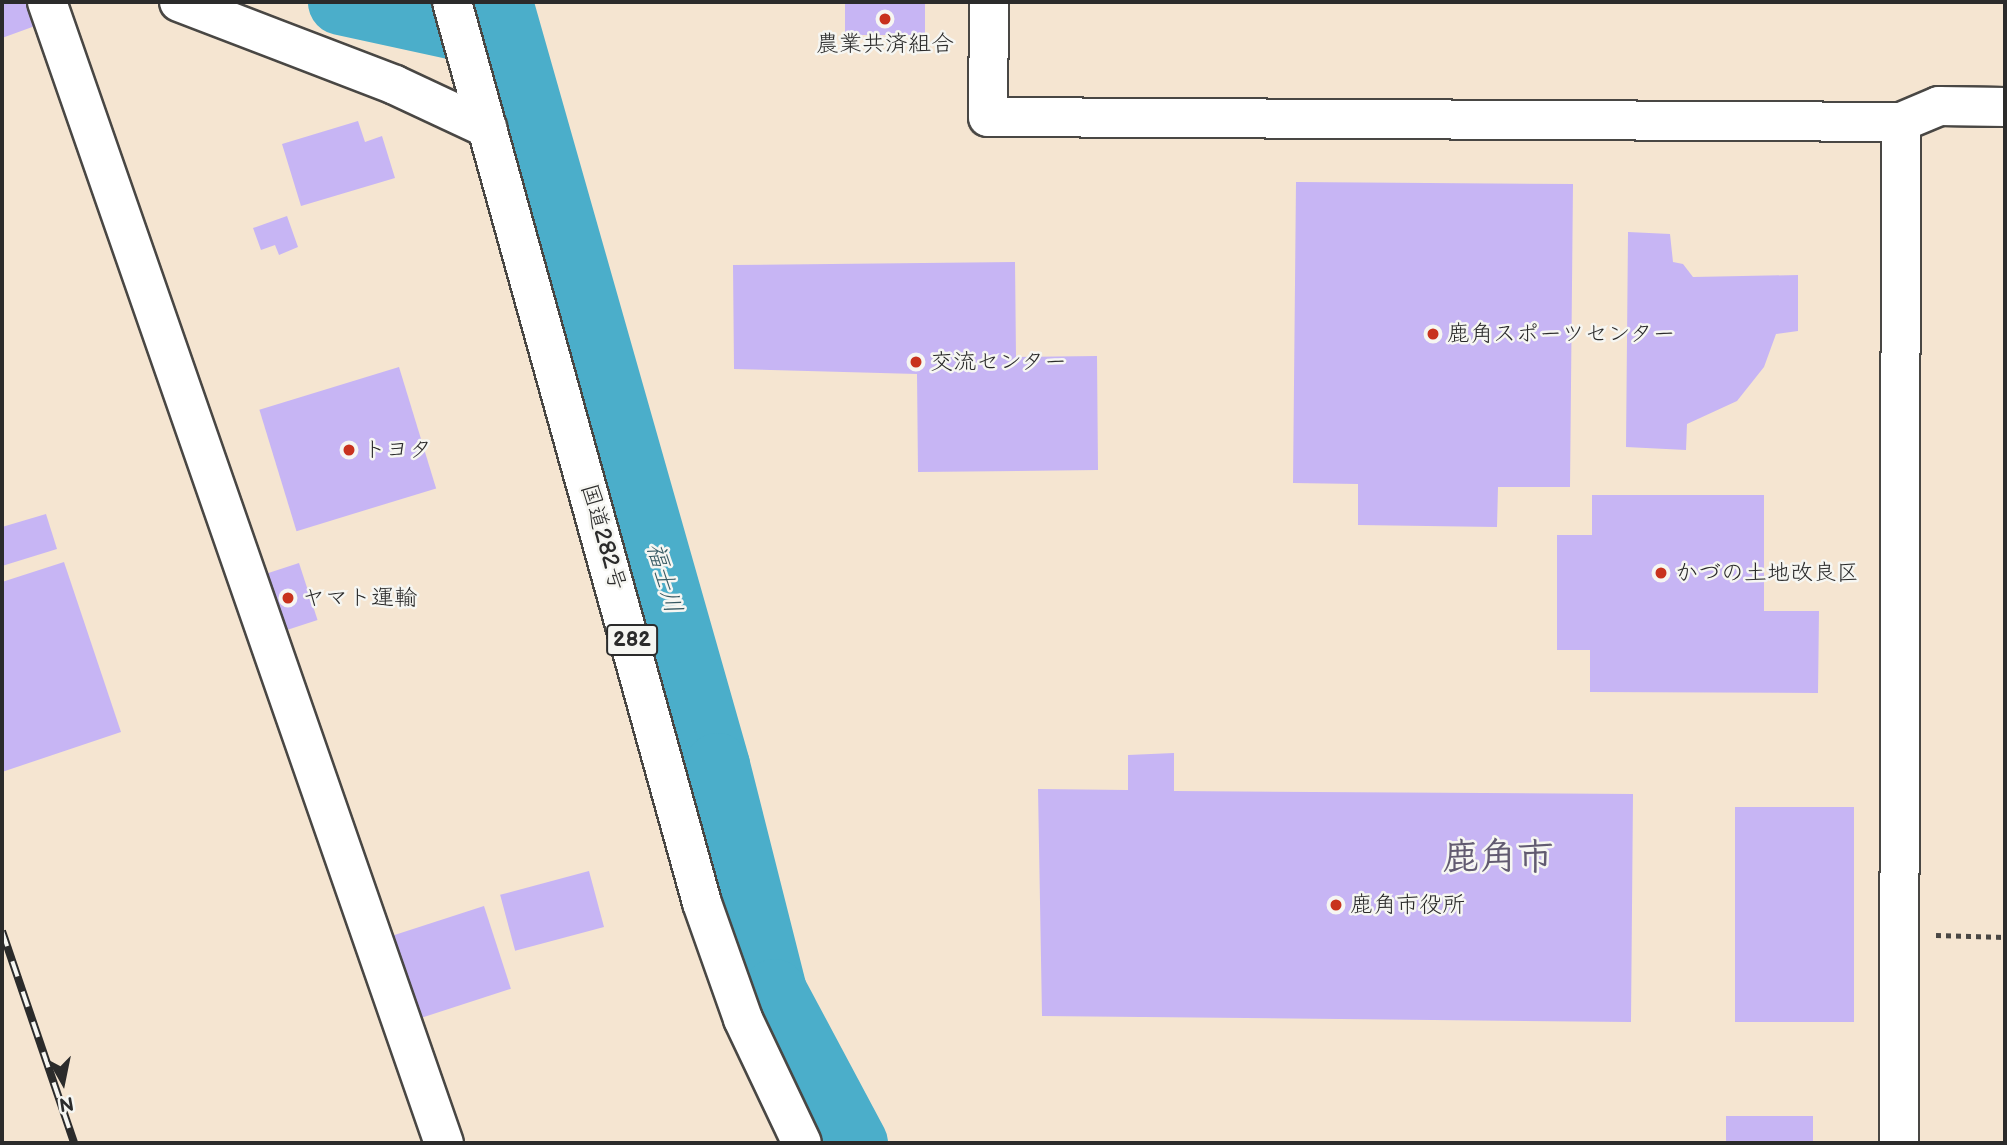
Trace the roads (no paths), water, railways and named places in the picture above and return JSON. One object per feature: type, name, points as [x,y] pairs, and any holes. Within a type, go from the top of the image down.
[{"type":"main road","points":[[47,2],[444,1143]]},
{"type":"main road","points":[[179,2],[395,85],[487,128]]},
{"type":"main road","name":"国道282号","points":[[452,2],[702,903],[743,1019],[802,1143]]},
{"type":"main road","points":[[989,2],[988,117],[1901,122],[1939,106],[2005,107]]},
{"type":"main road","points":[[1899,1143],[1901,122]]},
{"type":"waterway","points":[[340,2],[509,39]]},
{"type":"waterway","name":"福士川","points":[[500,2],[717,765],[774,991],[855,1143]]},
{"type":"railway","points":[[2,931],[74,1143]]},
{"type":"place","name":"農業共済組合","points":[[885,19]]},
{"type":"place","name":"鹿角スポーツセンター","points":[[1433,334]]},
{"type":"place","name":"交流センター","points":[[916,362]]},
{"type":"place","name":"トヨタ","points":[[349,450]]},
{"type":"place","name":"かづの土地改良区","points":[[1661,573]]},
{"type":"place","name":"ヤマト運輸","points":[[288,598]]},
{"type":"place","name":"鹿角市役所","points":[[1336,905]]},
{"type":"district","name":"鹿角市","points":[[1498,858]]}]
